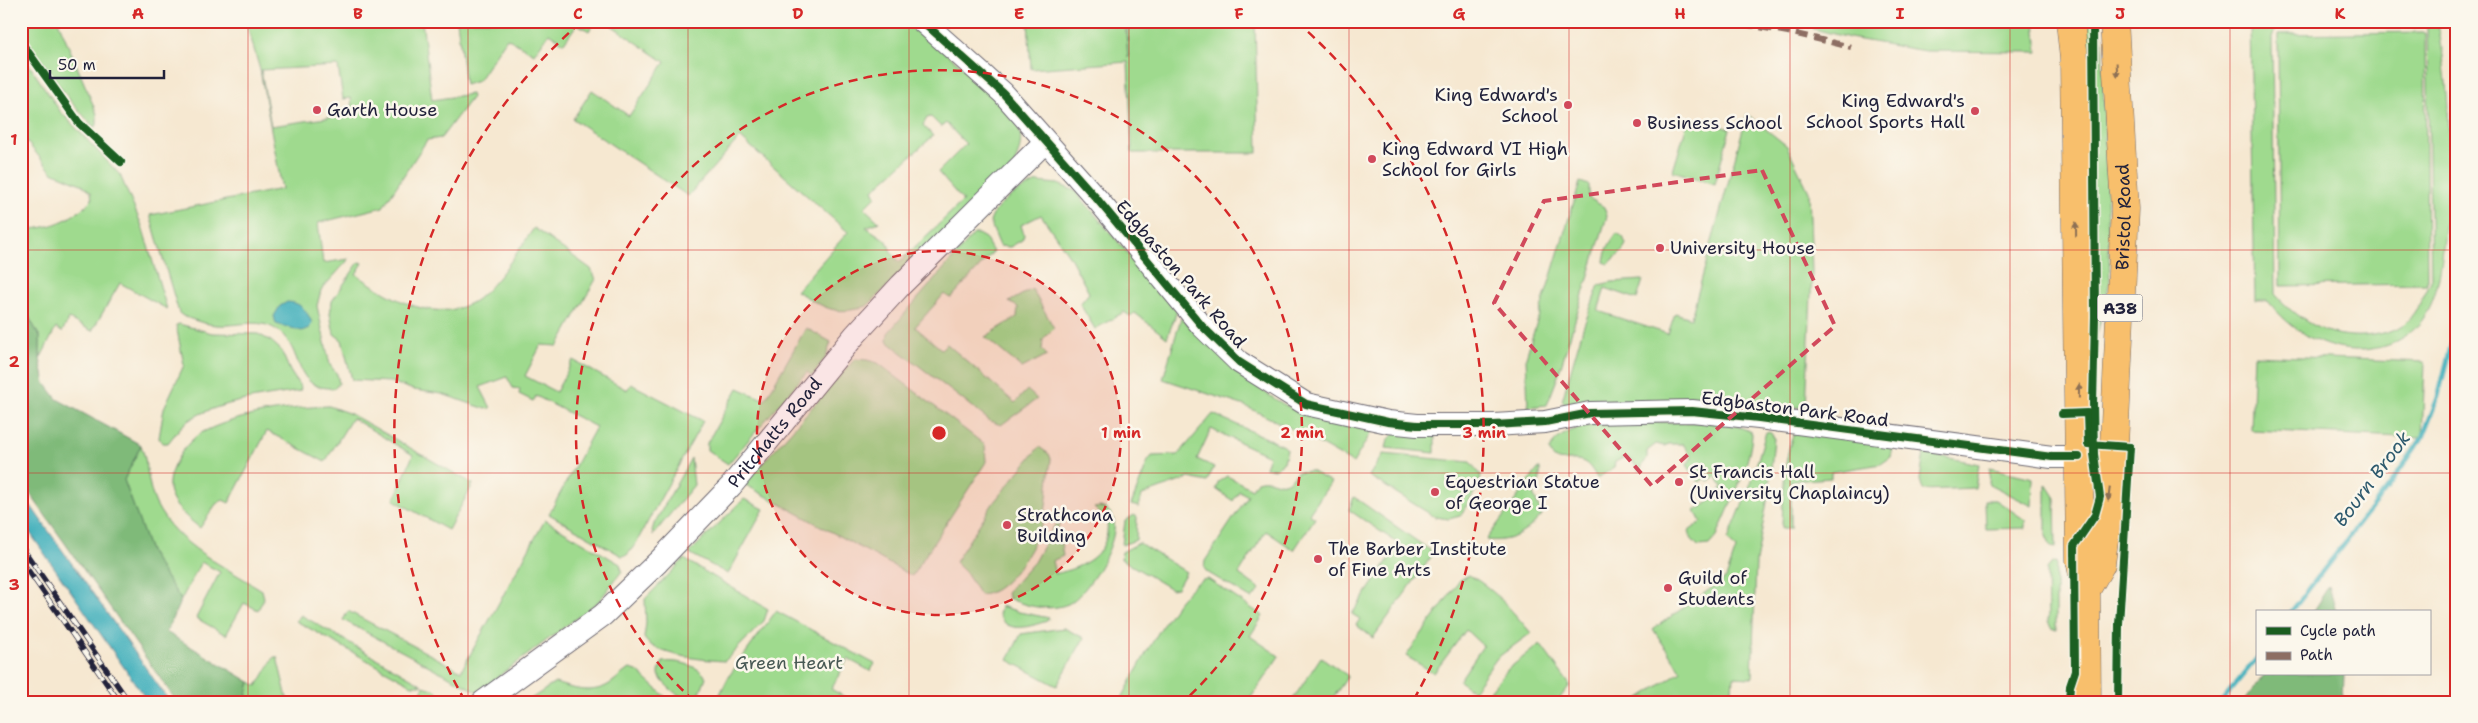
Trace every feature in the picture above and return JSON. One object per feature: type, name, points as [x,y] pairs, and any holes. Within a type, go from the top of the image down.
[{"type":"highway","name":"A38","points":[[2070,21],[2074,59],[2080,560],[2086,590],[2087,702]]},
{"type":"highway","name":"Bristol Road","points":[[2086,590],[2101,564],[2113,467],[2126,209],[2114,21]]},
{"type":"highway","points":[[2079,457],[2094,454],[2102,444],[2103,356],[2108,310],[2122,268]]},
{"type":"street","name":"Edgbaston Park Road","points":[[922,21],[1003,93],[1208,332],[1239,362],[1306,404],[1388,422],[1417,425],[1494,425],[1545,422],[1590,413],[1692,412],[1759,418],[2052,457],[2079,457],[2113,467]]},
{"type":"street","name":"Pritchatts Road","points":[[483,702],[603,614],[658,562],[731,486],[859,330],[1045,142]]},
{"type":"highlighted area","points":[[1762,170],[1835,326],[1652,486],[1494,303],[1544,201]]},
{"type":"green space","points":[[21,21],[58,21],[97,114],[97,125],[94,127],[72,103],[21,32]]},
{"type":"green space","points":[[246,21],[422,21],[432,100],[471,94],[472,97],[441,138],[427,140],[383,207],[318,223],[323,263],[349,259],[321,290],[317,306],[330,365],[337,374],[339,383],[335,388],[321,387],[311,383],[300,367],[286,338],[270,326],[255,323],[224,325],[203,323],[179,313],[150,215],[282,189],[260,70]],"holes":[[[338,66],[343,99],[351,98],[353,114],[271,126],[261,70]]]},
{"type":"green space","points":[[457,21],[595,21],[589,31],[577,24],[564,43],[549,33],[534,54],[507,38],[478,81],[465,85]]},
{"type":"green space","points":[[605,21],[907,21],[1000,101],[1011,114],[1020,131],[1021,142],[1019,152],[1013,167],[867,306],[846,311],[830,309],[796,291],[848,232],[740,137],[688,196],[573,119],[592,90],[629,116],[665,62]],"holes":[[[931,117],[941,127],[946,123],[966,144],[938,172],[963,201],[899,262],[891,252],[887,241],[866,227],[879,222],[864,208],[876,196],[873,190],[933,136],[923,125],[927,118]]]},
{"type":"green space","points":[[1028,21],[1125,21],[1128,58],[1127,21],[1255,21],[1258,153],[1132,153],[1128,62],[1031,69]]},
{"type":"green space","points":[[1781,21],[2035,21],[2038,52],[1925,51],[1850,38]]},
{"type":"green space","points":[[2078,21],[2101,21],[2110,281],[2092,354],[2087,361]]},
{"type":"green space","points":[[2250,21],[2279,21],[2272,37],[2275,294],[2296,314],[2318,328],[2331,333],[2358,336],[2386,332],[2405,323],[2417,309],[2431,281],[2427,28],[2424,21],[2436,21],[2438,24],[2446,78],[2449,132],[2447,212],[2442,260],[2436,291],[2423,319],[2411,332],[2396,342],[2379,348],[2361,350],[2333,347],[2320,343],[2297,330],[2268,301],[2255,301]]},
{"type":"green space","points":[[2425,32],[2427,284],[2280,286],[2278,34]]},
{"type":"green space","points":[[21,53],[60,111],[120,175],[142,226],[167,309],[120,283],[92,331],[69,319],[62,332],[56,328],[40,359],[40,337],[21,303],[21,230],[60,222],[76,213],[92,200],[91,192],[81,184],[52,172],[21,135]]},
{"type":"green space","points":[[1747,114],[1787,146],[1809,192],[1812,271],[1806,408],[1727,401],[1672,400],[1567,404],[1562,401],[1583,328],[1599,285],[1612,282],[1643,280],[1637,299],[1605,288],[1598,311],[1668,334],[1675,313],[1691,318]]},
{"type":"green space","points":[[1689,117],[1730,129],[1715,184],[1673,171]]},
{"type":"green space","points":[[1037,182],[1058,184],[1075,191],[1177,311],[1167,338],[1135,313],[1130,316],[1124,312],[1095,329],[1080,304],[1089,293],[1070,257],[1041,215],[1021,225],[1024,235],[1022,240],[1010,247],[1000,246],[990,222],[993,215],[1003,202]]},
{"type":"green space","points":[[1580,182],[1589,185],[1589,198],[1604,207],[1607,216],[1557,379],[1547,405],[1528,407],[1526,357]]},
{"type":"green space","points":[[534,228],[591,269],[596,279],[558,346],[541,345],[525,376],[556,392],[573,360],[627,390],[631,384],[703,421],[635,545],[627,555],[622,556],[549,514],[596,427],[536,396],[533,401],[519,394],[520,389],[513,388],[507,377],[480,387],[491,408],[486,409],[442,394],[414,390],[391,382],[352,380],[342,340],[334,334],[330,314],[332,301],[359,262],[363,263],[356,274],[395,298],[424,309],[454,309],[469,304],[486,291],[504,270]]},
{"type":"green space","points":[[1617,233],[1623,237],[1626,244],[1622,252],[1608,264],[1604,262],[1605,254]]},
{"type":"green space","points":[[974,234],[985,238],[993,252],[951,298],[944,294],[915,327],[941,349],[947,344],[1015,403],[1027,390],[1037,399],[1001,425],[990,421],[887,341],[888,333]]},
{"type":"green space","points":[[1032,289],[1054,328],[1043,339],[1042,350],[1047,355],[1022,368],[985,337],[1017,317],[1018,307],[1009,302]]},
{"type":"green space","points":[[21,303],[40,337],[40,359],[45,383],[57,399],[141,445],[124,480],[151,554],[181,600],[166,632],[250,682],[245,702],[177,702],[21,481]]},
{"type":"green space","points":[[1181,318],[1238,371],[1268,395],[1285,405],[1319,419],[1374,428],[1353,463],[1304,435],[1245,406],[1163,379]]},
{"type":"green space","points":[[179,324],[212,333],[258,334],[271,341],[281,350],[290,371],[301,388],[300,391],[255,398],[207,411],[193,417],[183,425],[168,443],[162,443],[159,438],[164,408],[184,365],[176,325]]},
{"type":"green space","points":[[806,328],[831,342],[826,357],[812,376],[807,372],[728,464],[707,450],[707,443],[738,388],[765,400]]},
{"type":"green space","points":[[2254,355],[2425,362],[2422,438],[2251,430]]},
{"type":"green space","points":[[855,359],[878,363],[985,445],[986,462],[912,576],[744,484]]},
{"type":"green space","points":[[329,406],[351,414],[473,484],[448,530],[394,500],[413,455],[352,418],[325,462],[267,431],[229,503],[223,500],[216,504],[200,528],[174,503],[169,487],[173,468],[186,447],[195,437],[220,425],[266,412]]},
{"type":"green space","points":[[1213,414],[1284,446],[1287,449],[1284,462],[1274,469],[1265,467],[1269,456],[1211,429],[1197,459],[1214,467],[1207,482],[1189,478],[1142,495],[1139,507],[1131,505],[1148,461],[1152,456],[1178,455]]},
{"type":"green space","points":[[1664,422],[1722,424],[1744,429],[1752,433],[1744,472],[1717,536],[1709,545],[1698,546],[1689,536],[1689,531],[1701,522],[1695,511],[1719,495],[1722,486],[1716,476],[1708,481],[1705,478],[1699,482],[1687,465],[1692,457],[1683,444],[1664,446],[1656,444],[1647,451],[1647,458],[1639,471],[1632,460],[1625,457],[1615,462],[1614,468],[1597,478],[1590,467],[1584,462],[1556,459],[1549,450],[1557,439],[1584,427],[1600,424]]},
{"type":"green space","points":[[1797,429],[1894,444],[1891,457],[1881,464],[1831,472],[1831,478],[1791,481],[1791,528],[1782,528],[1786,462],[1792,438]]},
{"type":"green space","points":[[1396,432],[1435,435],[1435,453],[1386,448],[1388,440]]},
{"type":"green space","points":[[1766,432],[1771,433],[1774,438],[1769,491],[1756,562],[1752,678],[1733,677],[1732,690],[1706,702],[1634,702],[1681,671],[1653,629],[1726,578],[1736,549],[1728,540],[1751,483]]},
{"type":"green space","points":[[141,445],[153,497],[165,519],[176,532],[203,554],[262,590],[264,598],[258,610],[244,603],[226,635],[196,618],[220,572],[201,562],[181,600],[151,554],[124,480]]},
{"type":"green space","points":[[1039,447],[1049,454],[1051,459],[1046,507],[1042,524],[1030,550],[1012,575],[991,592],[980,595],[966,573],[955,562],[994,502]]},
{"type":"green space","points":[[1924,453],[1979,464],[1975,488],[1923,490],[1920,480]]},
{"type":"green space","points":[[1383,454],[1470,462],[1481,475],[1479,485],[1460,516],[1449,519],[1435,517],[1369,476]]},
{"type":"green space","points":[[691,458],[694,485],[653,535],[654,524]]},
{"type":"green space","points":[[1990,468],[2033,478],[2032,506],[1989,484]]},
{"type":"green space","points":[[1538,469],[1540,469],[1540,479],[1533,494],[1542,515],[1524,532],[1503,540],[1486,540]]},
{"type":"green space","points":[[1311,471],[1331,482],[1309,514],[1315,518],[1294,550],[1266,531],[1239,574],[1260,589],[1252,599],[1207,572],[1204,568],[1205,561],[1248,496],[1239,491],[1233,501],[1216,489],[1218,482],[1227,476],[1252,489],[1257,481],[1269,480],[1282,483],[1291,479],[1297,472]]},
{"type":"green space","points":[[2046,484],[2055,498],[2056,548],[2051,547],[2046,536]]},
{"type":"green space","points":[[1354,497],[1434,553],[1373,638],[1356,625],[1360,619],[1352,614],[1399,544],[1349,510]]},
{"type":"green space","points":[[744,499],[764,509],[728,574],[689,553]]},
{"type":"green space","points":[[1985,500],[1996,500],[2025,520],[2025,528],[1986,529]]},
{"type":"green space","points":[[1100,507],[1111,513],[1114,525],[1112,539],[1106,556],[1097,572],[1077,598],[1068,604],[1045,608],[1029,606],[1008,598],[1007,592],[1034,562],[1053,528],[1062,517],[1056,533],[1057,543],[1061,543],[1063,556],[1052,561],[1055,574],[1076,568],[1093,558],[1100,551],[1107,533],[1107,521],[1094,508]]},
{"type":"green space","points":[[1134,515],[1137,517],[1136,540],[1122,545],[1125,521]]},
{"type":"green space","points":[[545,520],[620,564],[622,571],[599,601],[478,692],[343,620],[348,611],[461,671]]},
{"type":"green space","points":[[1139,543],[1186,572],[1177,588],[1171,589],[1121,559],[1122,552]]},
{"type":"green space","points":[[684,559],[768,609],[764,621],[725,661],[693,658],[669,653],[658,649],[644,638],[646,623],[645,599]]},
{"type":"green space","points":[[2056,562],[2056,630],[2051,628],[2048,621],[2047,569],[2052,563]]},
{"type":"green space","points":[[1469,575],[1495,594],[1531,633],[1497,658],[1473,691],[1459,681],[1483,646],[1466,630],[1434,673],[1406,656],[1460,580]]},
{"type":"green space","points":[[1208,579],[1263,616],[1250,636],[1279,656],[1248,702],[1120,702],[1172,611],[1185,594],[1197,583]]},
{"type":"green space","points":[[2329,586],[2335,610],[2313,610]]},
{"type":"green space","points":[[1001,606],[1049,618],[1047,621],[1027,627],[1014,627],[1003,621],[999,615]]},
{"type":"green space","name":"Green Heart","points":[[776,611],[875,664],[870,671],[848,659],[831,689],[854,702],[716,702],[729,676]]},
{"type":"green space","points":[[301,615],[423,685],[412,685],[296,621]]},
{"type":"green space","points":[[1064,628],[1084,638],[1057,686],[1008,660],[1021,634]]},
{"type":"green space","points":[[1540,644],[1570,685],[1557,702],[1481,702],[1508,669]]},
{"type":"green space","points":[[274,657],[277,657],[288,702],[245,702],[250,682],[257,686]]},
{"type":"green space","points":[[1321,657],[1348,676],[1330,702],[1291,702]]},
{"type":"green space","points":[[663,662],[687,664],[698,669],[706,677],[699,695],[692,700],[688,699],[668,687],[659,674]]},
{"type":"green space","points":[[630,669],[637,671],[671,702],[526,702],[555,683],[583,690],[598,689],[611,683]]},
{"type":"green space","points":[[2263,676],[2344,676],[2343,702],[2243,702]]},
{"type":"green space","points":[[424,686],[436,690],[445,702],[416,702]]},
{"type":"water","points":[[287,302],[300,305],[306,311],[312,323],[309,328],[302,331],[276,324],[274,316],[280,306]]},
{"type":"water","points":[[21,492],[170,702],[148,702],[21,520]]},
{"type":"waterway","name":"Bourn Brook","points":[[2293,610],[2394,479],[2422,438],[2438,397],[2457,321]]},
{"type":"waterway","name":"Bourn Brook","points":[[2221,702],[2256,659]]},
{"type":"railway","points":[[21,546],[129,702]]},
{"type":"railway","points":[[21,560],[118,700]]},
{"type":"marked path","points":[[1725,21],[1788,32],[1851,47]]},
{"type":"cycle path","points":[[922,21],[1003,93],[1097,199],[1202,326],[1239,362],[1306,404],[1388,422],[1417,425],[1494,425],[1545,422],[1590,413],[1692,411],[1759,418],[2052,457],[2079,457]]},
{"type":"cycle path","points":[[2069,702],[2070,686],[2075,671],[2074,546],[2095,515],[2100,497],[2094,454],[2093,404],[2095,316],[2093,21]]},
{"type":"cycle path","points":[[21,42],[79,123],[121,162]]},
{"type":"cycle path","points":[[2062,414],[2087,413],[2088,444],[2130,447],[2119,624],[2118,702]]},
{"type":"place","name":"King Edward's School","points":[[1568,105]]},
{"type":"place","name":"Garth House","points":[[317,110]]},
{"type":"place","name":"King Edward's School Sports Hall","points":[[1975,111]]},
{"type":"place","name":"Business School","points":[[1637,123]]},
{"type":"place","name":"King Edward VI High School for Girls","points":[[1372,159]]},
{"type":"place","name":"University House","points":[[1660,248]]},
{"type":"place","name":"St Francis Hall (University Chaplaincy)","points":[[1679,482]]},
{"type":"place","name":"Equestrian Statue of George I","points":[[1435,492]]},
{"type":"place","name":"Strathcona Building","points":[[1007,525]]},
{"type":"place","name":"The Barber Institute of Fine Arts","points":[[1318,559]]},
{"type":"place","name":"Guild of Students","points":[[1668,588]]}]
